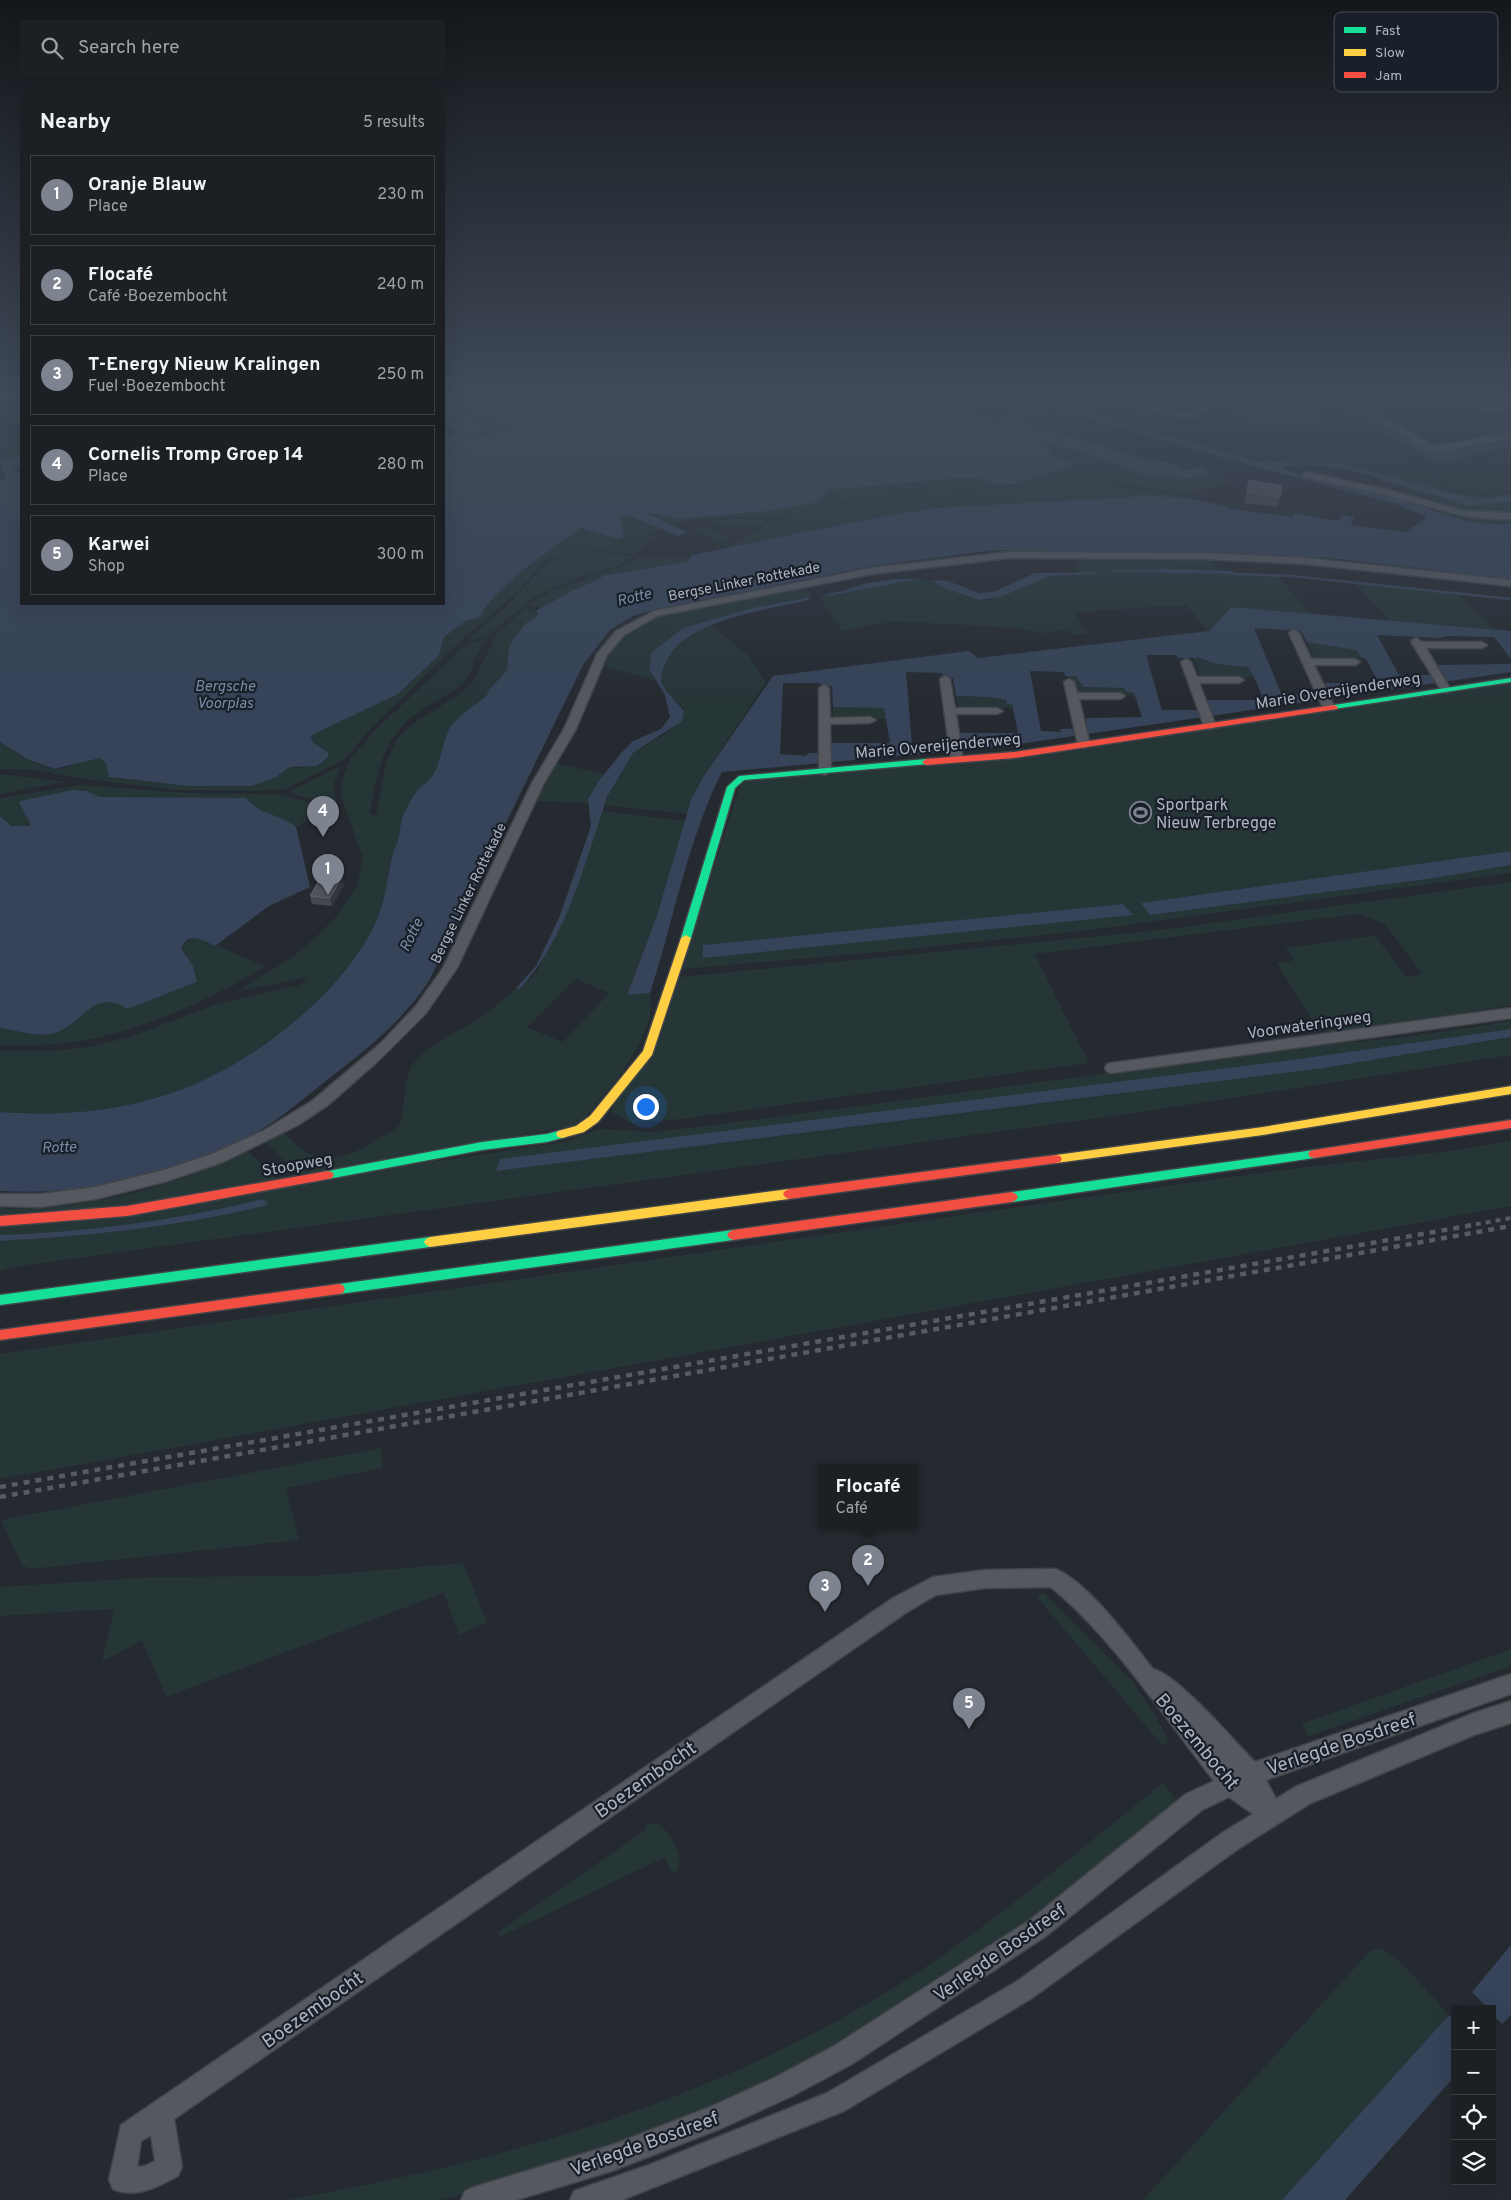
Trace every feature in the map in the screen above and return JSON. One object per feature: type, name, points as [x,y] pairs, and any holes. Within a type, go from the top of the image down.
[{"type":"main road","name":"Marie Overeijenderweg","points":[[594,1119],[648,1052],[665,1004],[733,783],[742,778],[825,762],[956,752],[1014,756],[1082,736],[1326,700],[1511,680]]},
{"type":"main road","points":[[0,1300],[1253,1133],[1511,1090]]},
{"type":"main road","name":"Stoopweg","points":[[0,1221],[126,1211],[178,1203],[482,1146],[568,1134],[580,1130],[594,1119]]},
{"type":"main road","points":[[0,1335],[1231,1167],[1511,1124]]},
{"type":"street","points":[[1421,503],[1463,515],[1491,518],[1511,516]]},
{"type":"street","name":"Bergse Linker Rottekade","points":[[0,1200],[39,1201],[88,1194],[158,1179],[216,1160],[295,1120],[319,1104],[393,1041],[434,995],[450,968],[538,783],[570,729],[602,654],[620,633],[654,614],[872,571],[1009,555],[1204,556],[1306,561],[1459,580],[1511,583]]},
{"type":"street","points":[[1294,633],[1326,700]]},
{"type":"street","points":[[1444,687],[1417,643],[1482,645]]},
{"type":"street","points":[[1186,662],[1207,718]]},
{"type":"street","points":[[1308,662],[1355,662]]},
{"type":"street","points":[[945,679],[956,752]]},
{"type":"street","points":[[1192,680],[1238,680]]},
{"type":"street","points":[[1069,682],[1082,736]]},
{"type":"street","points":[[824,688],[825,762]]},
{"type":"street","points":[[1073,696],[1120,696]]},
{"type":"street","points":[[950,710],[997,710]]},
{"type":"street","points":[[825,721],[870,720]]},
{"type":"street","name":"Voorwateringweg","points":[[1112,1068],[1511,1013]]},
{"type":"street","name":"Boezembocht","points":[[160,2113],[900,1604],[933,1586],[985,1579],[1055,1578],[1082,1600],[1137,1665],[1230,1784],[1272,1814]]},
{"type":"street","name":"Boezembocht","points":[[1137,1665],[1179,1700],[1252,1774],[1272,1814]]},
{"type":"street","name":"Verlegde Bosdreef","points":[[474,2200],[612,2158],[694,2126],[783,2087],[843,2054],[1038,1928],[1194,1802],[1252,1774],[1511,1684]]},
{"type":"street","name":"Verlegde Bosdreef","points":[[583,2200],[649,2178],[835,2102],[1024,1990],[1230,1841],[1303,1795],[1465,1728],[1511,1712]]},
{"type":"shaded area","points":[[814,503],[840,503],[779,517],[721,517],[688,520],[672,525],[644,512],[678,519],[768,511]]},
{"type":"shaded area","points":[[843,503],[1031,503],[936,508],[880,517],[724,548],[778,519]]},
{"type":"shaded area","points":[[1445,503],[1458,503],[1470,506],[1511,503],[1511,515],[1489,516],[1444,508],[1449,504]]},
{"type":"shaded area","points":[[1425,509],[1484,520],[1511,517],[1511,523],[1478,523]]},
{"type":"shaded area","points":[[620,516],[629,516],[662,529],[629,542],[546,560],[517,592],[459,642],[367,733],[345,759],[286,789],[257,791],[179,790],[86,779],[35,770],[0,769],[0,742],[32,761],[52,769],[64,768],[89,758],[95,758],[106,762],[119,779],[188,786],[276,777],[290,767],[303,768],[328,752],[314,743],[309,736],[398,694],[439,655],[444,637],[464,622],[475,620],[487,606],[489,600],[550,549],[581,528],[616,539],[623,537]]},
{"type":"shaded area","points":[[729,519],[768,520],[753,527],[700,522]]},
{"type":"shaded area","points":[[698,525],[710,528],[734,539],[724,543],[689,527]]},
{"type":"shaded area","points":[[656,535],[636,554],[600,550]]},
{"type":"shaded area","points":[[591,551],[634,556],[617,566],[582,576],[534,597],[490,634],[467,641],[506,607],[549,561]]},
{"type":"shaded area","points":[[692,555],[689,561],[602,576],[600,579],[554,600],[545,608],[528,605],[552,591],[627,565],[638,557],[688,557]]},
{"type":"shaded area","points":[[1076,558],[1211,559],[1217,570],[1113,570],[1276,574],[1312,616],[1231,607],[1208,631],[1186,605],[1073,612],[1087,634],[1072,635],[1068,630],[1041,633],[1014,628],[893,621],[842,631],[820,598],[823,595],[828,596],[922,579],[938,583],[971,598],[990,600],[1050,576],[1098,574],[1078,573]]},
{"type":"shaded area","points":[[1353,581],[1456,593],[1494,629],[1390,621]]},
{"type":"shaded area","points":[[800,588],[810,592],[811,597],[752,608],[683,628],[649,669],[655,680],[602,666],[613,647],[627,634],[635,628],[664,615]]},
{"type":"shaded area","points":[[525,608],[538,614],[534,620],[526,623],[512,641],[509,648],[507,670],[489,690],[487,695],[460,717],[450,728],[435,771],[430,779],[416,792],[405,812],[391,862],[383,903],[375,924],[350,965],[318,1000],[294,1022],[261,1047],[227,1068],[192,1085],[157,1098],[120,1107],[82,1112],[0,1112],[0,1051],[56,1051],[94,1046],[130,1037],[217,1004],[300,985],[308,977],[236,992],[291,958],[316,937],[336,917],[357,886],[363,858],[342,799],[342,781],[350,759],[377,728],[466,645],[487,638],[476,654],[469,676],[463,683],[410,719],[391,742],[384,755],[375,784],[370,815],[376,815],[386,763],[397,739],[414,723],[461,693],[473,681],[497,634]]},
{"type":"shaded area","points":[[709,624],[748,655],[766,682],[703,777],[687,814],[604,805],[617,777],[633,753],[668,732],[684,710],[662,682],[661,673],[669,655],[676,647]]},
{"type":"shaded area","points":[[1307,642],[1356,650],[1362,658],[1315,658]]},
{"type":"shaded area","points":[[1194,658],[1216,664],[1248,667],[1253,677],[1201,678]]},
{"type":"shaded area","points":[[1065,676],[1076,676],[1083,687],[1124,688],[1125,691],[1134,693],[1135,696],[1075,694],[1071,678]]},
{"type":"shaded area","name":"Sportpark Nieuw Terbregge","points":[[1511,681],[1511,851],[1142,903],[1150,915],[1435,878],[1511,865],[1511,873],[1090,930],[891,951],[682,969],[741,782],[1022,756]],"holes":[[[1123,904],[1132,915],[703,958],[704,945]]]},
{"type":"shaded area","points":[[956,696],[1006,700],[1007,704],[1012,704],[1013,708],[958,708]]},
{"type":"shaded area","points":[[833,707],[884,707],[887,719],[833,719]]},
{"type":"shaded area","points":[[551,762],[604,774],[588,799],[588,803],[532,801]]},
{"type":"shaded area","points":[[340,766],[334,784],[336,805],[334,807],[289,792]]},
{"type":"shaded area","points":[[0,774],[66,782],[0,794]]},
{"type":"shaded area","points":[[80,785],[190,793],[279,794],[327,807],[296,827],[251,805],[183,799],[100,797],[80,790],[19,803],[30,823],[25,827],[12,826],[0,816],[0,798]]},
{"type":"shaded area","points":[[602,811],[685,821],[657,915],[627,994],[650,993],[651,1010],[646,1028],[639,1046],[628,1064],[579,1125],[297,1175],[265,1141],[281,1131],[312,1155],[323,1158],[335,1158],[357,1151],[398,1127],[402,1117],[407,1080],[413,1064],[435,1045],[490,1011],[516,988],[519,990],[537,971],[575,888]],"holes":[[[576,979],[609,993],[563,1042],[527,1027]]]},
{"type":"shaded area","points":[[1511,882],[1511,1005],[1350,1032],[1319,1031],[1277,963],[1294,959],[1285,948],[1371,936],[1376,937],[1407,977],[1422,974],[1385,924],[1359,914],[1035,954],[1089,1063],[673,1120],[631,1123],[611,1112],[679,977],[1161,930]]},
{"type":"shaded area","points":[[194,938],[199,938],[265,966],[222,991],[198,1002],[122,1031],[97,1038],[64,1043],[0,1045],[0,1028],[32,1034],[50,1034],[68,1026],[100,1003],[109,1001],[118,1003],[188,956],[181,948],[183,944]]},
{"type":"shaded area","points":[[1511,1021],[1511,1029],[1277,1062],[501,1159],[496,1171],[1324,1068],[1511,1037],[1511,1055],[1128,1114],[13,1267],[0,1271],[0,1241],[134,1230],[265,1206],[262,1199],[165,1219],[66,1231],[0,1235],[0,1226],[565,1142],[599,1129],[653,1132],[706,1126],[1339,1043],[1399,1038]]},
{"type":"shaded area","points":[[1511,1141],[1511,1206],[0,1479],[0,1354],[961,1215],[1281,1170],[1450,1151]]},
{"type":"shaded area","points":[[247,1150],[277,1179],[182,1199],[0,1218],[0,1208],[63,1206],[95,1201],[159,1186],[190,1176]]},
{"type":"shaded area","points":[[381,1448],[382,1468],[286,1488],[299,1540],[30,1569],[22,1565],[1,1520]]},
{"type":"shaded area","points":[[463,1563],[487,1622],[459,1635],[444,1593],[166,1697],[142,1640],[102,1662],[114,1609],[0,1616],[0,1587],[154,1577],[311,1576]]},
{"type":"shaded area","points":[[1043,1592],[1133,1682],[1169,1741],[1163,1746],[1037,1597]]},
{"type":"shaded area","points":[[1511,1649],[1511,1666],[1309,1736],[1301,1724]]},
{"type":"shaded area","points":[[1163,1783],[1178,1802],[1052,1909],[847,2041],[763,2084],[646,2136],[496,2186],[440,2200],[286,2200],[370,2184],[453,2165],[535,2143],[615,2118],[694,2089],[771,2055],[846,2016],[952,1949],[1043,1880]]},
{"type":"shaded area","points":[[659,1824],[677,1848],[680,1863],[672,1873],[665,1857],[500,1937],[498,1932],[647,1829],[645,1826]]},
{"type":"shaded area","points":[[1379,1948],[1386,1951],[1404,1966],[1449,2015],[1282,2200],[1143,2200],[1370,1951]]},
{"type":"water","name":"Bergsche Voorplas","points":[[0,503],[20,503],[20,605],[445,605],[445,503],[814,503],[768,511],[678,519],[644,512],[687,532],[679,536],[629,516],[620,516],[624,537],[617,539],[581,528],[556,545],[509,583],[485,607],[480,617],[464,622],[444,637],[439,655],[398,694],[310,736],[314,743],[328,752],[328,757],[317,766],[290,767],[276,777],[251,786],[188,786],[109,777],[106,763],[100,758],[54,769],[27,759],[0,742]]},
{"type":"water","name":"Rotte","points":[[1031,503],[1209,503],[1226,506],[1226,508],[1293,517],[1294,513],[1338,521],[1343,515],[1355,518],[1350,525],[1406,532],[1427,517],[1391,503],[1408,503],[1456,518],[1483,524],[1511,523],[1511,579],[1331,558],[1234,553],[995,550],[872,566],[656,609],[633,616],[610,630],[583,665],[429,981],[385,1033],[276,1120],[256,1133],[197,1161],[165,1172],[99,1186],[32,1192],[0,1191],[0,1112],[82,1112],[120,1107],[157,1098],[192,1085],[227,1068],[261,1047],[294,1022],[329,989],[350,965],[375,924],[383,903],[391,859],[398,840],[402,818],[416,792],[430,779],[435,771],[450,728],[459,717],[487,695],[489,690],[507,670],[509,648],[512,641],[526,623],[534,619],[538,614],[536,611],[573,590],[600,579],[602,576],[689,561],[692,555],[880,517],[936,508]]},
{"type":"water","points":[[1459,503],[1504,503],[1470,506]]},
{"type":"water","points":[[1112,570],[1233,571],[1233,574],[1114,572]]},
{"type":"water","points":[[1098,572],[1098,574],[1050,576],[1000,597],[979,600],[946,589],[932,580],[948,581],[979,593],[993,592],[1035,573]]},
{"type":"water","points":[[896,579],[919,579],[828,596],[823,595],[867,583]]},
{"type":"water","points":[[811,597],[808,600],[727,619],[689,637],[675,649],[664,666],[661,681],[666,690],[684,711],[682,721],[633,753],[607,797],[573,899],[562,923],[536,969],[519,990],[516,988],[536,966],[559,918],[591,826],[588,799],[598,782],[633,741],[661,729],[670,717],[665,695],[649,669],[652,652],[683,628],[752,608]]},
{"type":"water","points":[[1231,607],[1511,631],[1511,659],[1494,637],[1448,636],[1439,638],[1377,635],[1399,675],[1444,675],[1438,665],[1511,664],[1511,672],[999,747],[722,772],[699,825],[650,993],[627,995],[657,915],[691,800],[703,777],[773,676],[969,651],[977,658],[1209,631]],"holes":[[[1254,628],[1301,631],[1307,642],[1356,650],[1362,658],[1366,659],[1379,683],[1325,683],[1329,692],[1306,692],[1306,695],[1281,693]],[[1146,655],[1177,655],[1178,658],[1199,658],[1216,664],[1248,667],[1257,683],[1263,700],[1206,700],[1209,710],[1162,710]],[[1030,671],[1064,672],[1065,676],[1076,676],[1083,687],[1124,688],[1125,691],[1134,693],[1142,717],[1086,718],[1087,728],[1060,729],[1061,732],[1041,731]],[[906,672],[942,673],[945,678],[953,678],[956,696],[987,697],[1006,700],[1007,704],[1012,704],[1018,733],[960,733],[961,743],[937,743],[937,746],[912,744]],[[783,683],[819,683],[822,686],[832,686],[833,707],[884,708],[890,743],[831,743],[831,753],[808,753],[806,756],[780,754]]]},
{"type":"water","points":[[73,790],[86,791],[100,797],[246,798],[257,808],[296,827],[310,887],[269,906],[215,946],[196,938],[192,938],[184,943],[181,948],[193,966],[197,982],[127,1009],[115,1003],[105,1002],[96,1005],[61,1031],[50,1034],[32,1034],[0,1028],[0,816],[12,826],[29,826],[30,823],[19,803],[20,801]]},
{"type":"water","points":[[1511,851],[1511,865],[1435,878],[1150,915],[1141,903]]},
{"type":"water","points":[[1123,904],[1133,915],[703,958],[703,945]]},
{"type":"water","points":[[1511,1029],[1511,1037],[1324,1068],[496,1171],[500,1159],[1277,1062]]},
{"type":"water","points":[[262,1199],[268,1203],[265,1206],[167,1225],[66,1237],[0,1241],[0,1235],[132,1224],[198,1213]]},
{"type":"water","points":[[1511,1945],[1511,2015],[1502,2024],[1496,2018],[1496,2005],[1484,2005],[1472,1992]]},
{"type":"water","points":[[1449,2015],[1451,2017],[1451,2081],[1345,2200],[1282,2200]]},
{"type":"building","points":[[322,875],[342,877],[330,898],[310,896]]},
{"type":"waterway","points":[[1233,574],[1291,576],[1511,599]]},
{"type":"railway","points":[[1466,1226],[1511,1218]]},
{"type":"railway","points":[[0,1487],[1473,1225]]},
{"type":"railway","points":[[0,1497],[1511,1226]]},
{"type":"traffic: fast","points":[[1334,707],[1511,680]]},
{"type":"traffic: fast","points":[[686,938],[731,787],[742,778],[926,762]]},
{"type":"traffic: fast","points":[[328,1175],[482,1146],[547,1138],[562,1134]]},
{"type":"traffic: fast","points":[[1012,1197],[1314,1154]]},
{"type":"traffic: fast","points":[[339,1289],[733,1235]]},
{"type":"traffic: fast","points":[[0,1300],[430,1242]]},
{"type":"traffic: slow","points":[[562,1134],[580,1129],[594,1119],[648,1052],[686,938]]},
{"type":"traffic: slow","points":[[1056,1159],[1263,1131],[1511,1090]]},
{"type":"traffic: slow","points":[[430,1242],[789,1194]]},
{"type":"traffic: jam","points":[[926,762],[1014,755],[1334,707]]},
{"type":"traffic: jam","points":[[1314,1154],[1511,1124]]},
{"type":"traffic: jam","points":[[789,1194],[1056,1159]]},
{"type":"traffic: jam","points":[[0,1221],[127,1211],[328,1175]]},
{"type":"traffic: jam","points":[[733,1235],[1012,1197]]},
{"type":"traffic: jam","points":[[0,1335],[339,1289]]},
{"type":"place","name":"Sportpark Nieuw Terbregge","points":[[1140,813]]},
{"type":"place","name":"Cornelis Tromp Groep 14","points":[[323,837]]},
{"type":"place","name":"Oranje Blauw","points":[[328,895]]},
{"type":"place","name":"Flocafé","points":[[868,1586]]},
{"type":"place","name":"T-Energy Nieuw Kralingen","points":[[825,1612]]},
{"type":"place","name":"Karwei","points":[[969,1729]]}]
